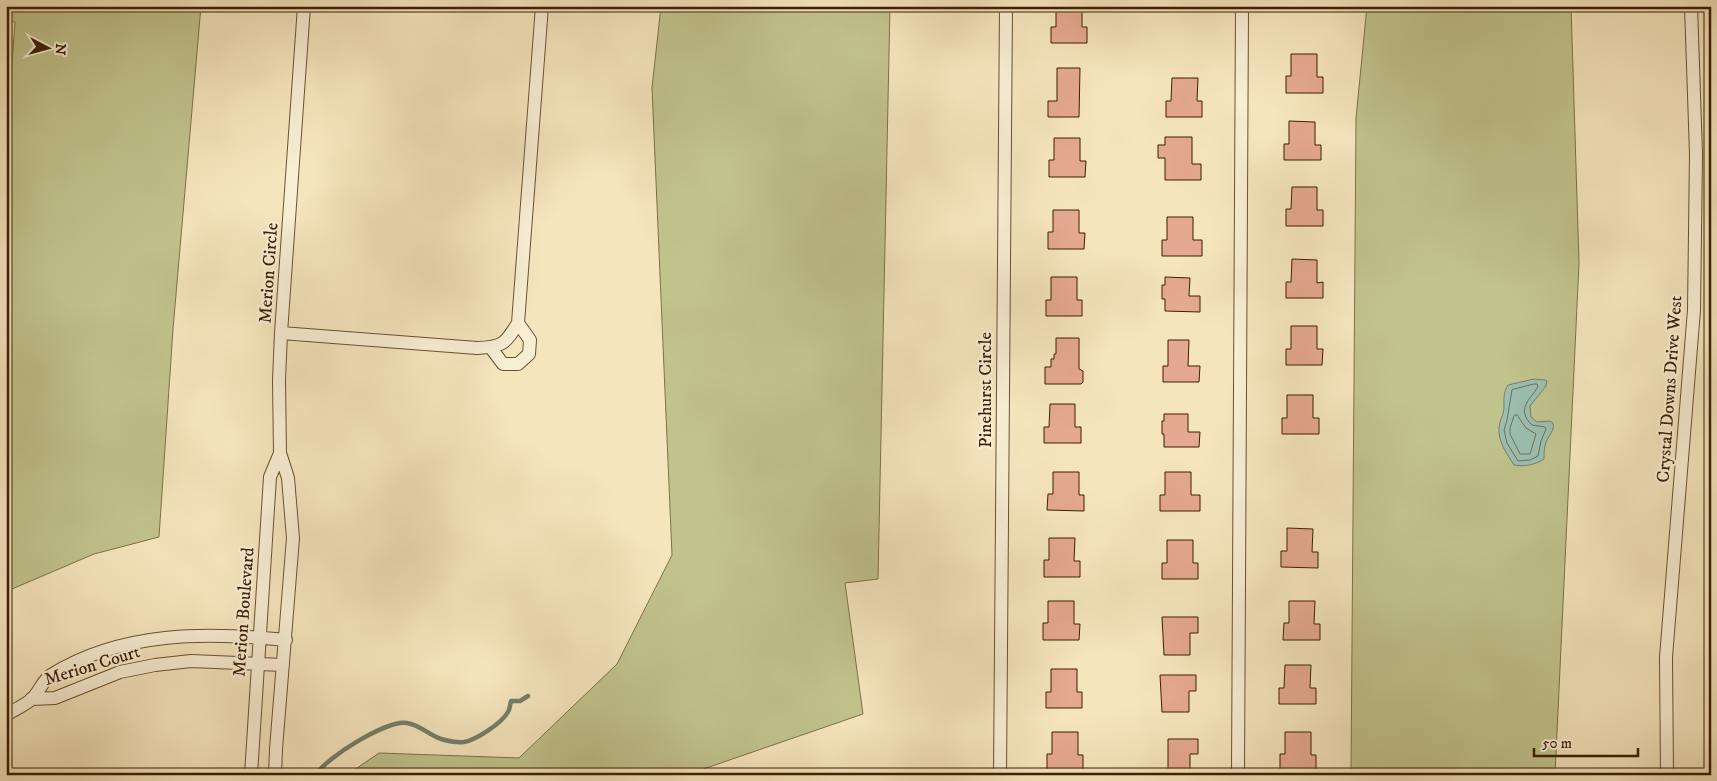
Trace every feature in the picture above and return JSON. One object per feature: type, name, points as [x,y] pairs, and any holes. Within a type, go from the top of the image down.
[{"type":"street","name":"Merion Circle","points":[[304,6],[281,333],[491,348]]},
{"type":"street","points":[[518,323],[530,340],[529,354],[518,364],[503,364],[491,348],[506,341],[518,323],[542,6]]},
{"type":"street","name":"Pinehurst Circle","points":[[1000,775],[1006,6]]},
{"type":"street","name":"Crystal Downs Drive West","points":[[1667,775],[1666,657],[1694,310],[1696,154],[1691,6]]},
{"type":"street","points":[[1238,775],[1243,8]]},
{"type":"street","name":"Merion Boulevard","points":[[276,775],[276,749],[293,538],[288,478],[280,453],[279,380],[281,333]]},
{"type":"street","name":"Merion Boulevard","points":[[251,775],[270,477],[280,453]]},
{"type":"street","name":"Merion Court","points":[[6,716],[31,699],[49,676],[86,657],[117,646],[159,638],[201,635],[286,640]]},
{"type":"street","name":"Merion Court","points":[[31,699],[55,698],[120,672],[155,665],[191,661],[283,665]]},
{"type":"green space","points":[[6,6],[201,6],[173,329],[159,537],[94,554],[6,593],[6,150],[15,22],[6,21]]},
{"type":"green space","points":[[661,6],[890,6],[878,579],[845,583],[863,714],[686,775],[347,775],[379,753],[519,758],[617,664],[672,555],[652,88]]},
{"type":"green space","points":[[1367,6],[1571,6],[1579,263],[1555,775],[1351,775],[1356,118]]},
{"type":"water","points":[[1534,379],[1547,381],[1546,386],[1530,406],[1531,417],[1537,422],[1550,421],[1553,423],[1553,428],[1545,444],[1544,459],[1529,465],[1514,465],[1504,448],[1499,433],[1506,388],[1508,385]]},
{"type":"building","points":[[1056,6],[1082,6],[1082,27],[1087,27],[1087,43],[1051,43],[1051,27],[1056,27]]},
{"type":"building","points":[[1291,54],[1317,54],[1317,77],[1323,77],[1323,93],[1286,93],[1286,76],[1291,76]]},
{"type":"building","points":[[1057,68],[1080,68],[1079,117],[1048,117],[1048,101],[1057,101]]},
{"type":"building","points":[[1172,78],[1198,78],[1197,101],[1202,101],[1202,117],[1166,117],[1166,101],[1171,101]]},
{"type":"building","points":[[1289,121],[1315,122],[1315,145],[1321,145],[1321,160],[1284,160],[1284,144],[1289,144]]},
{"type":"building","points":[[1165,137],[1192,137],[1192,164],[1201,164],[1201,180],[1165,180],[1165,158],[1158,158],[1158,145],[1165,145]]},
{"type":"building","points":[[1054,138],[1080,138],[1080,161],[1086,161],[1085,177],[1049,177],[1049,160],[1054,160]]},
{"type":"building","points":[[1292,187],[1317,187],[1317,210],[1323,210],[1323,226],[1286,226],[1286,209],[1291,209]]},
{"type":"building","points":[[1053,210],[1079,210],[1079,233],[1085,233],[1084,249],[1048,249],[1048,232],[1053,232]]},
{"type":"building","points":[[1167,217],[1193,217],[1193,240],[1202,240],[1202,256],[1162,256],[1162,240],[1167,240]]},
{"type":"building","points":[[1292,259],[1317,260],[1317,283],[1323,282],[1323,298],[1286,298],[1286,282],[1291,282]]},
{"type":"building","points":[[1051,277],[1077,277],[1077,300],[1082,300],[1082,316],[1046,316],[1046,300],[1051,300]]},
{"type":"building","points":[[1165,277],[1190,278],[1189,296],[1200,296],[1200,312],[1165,311],[1165,299],[1162,299],[1162,285],[1165,285]]},
{"type":"building","points":[[1291,326],[1317,326],[1317,349],[1323,349],[1322,365],[1286,365],[1286,349],[1291,349]]},
{"type":"building","points":[[1056,338],[1079,338],[1079,369],[1083,371],[1083,382],[1081,384],[1045,384],[1045,367],[1051,367],[1051,359],[1054,359],[1054,354],[1056,354]]},
{"type":"building","points":[[1168,340],[1189,340],[1188,366],[1200,366],[1199,382],[1163,382],[1163,366],[1168,366]]},
{"type":"building","points":[[1287,395],[1313,395],[1313,418],[1319,418],[1319,434],[1282,434],[1282,418],[1287,418]]},
{"type":"building","points":[[1050,404],[1075,404],[1075,427],[1081,427],[1081,443],[1044,443],[1044,427],[1049,427]]},
{"type":"building","points":[[1164,414],[1188,414],[1188,432],[1200,432],[1199,447],[1164,447],[1162,421],[1164,421]]},
{"type":"building","points":[[1053,472],[1079,472],[1079,495],[1084,495],[1084,511],[1047,510],[1048,494],[1053,494]]},
{"type":"building","points":[[1165,472],[1191,472],[1191,495],[1200,495],[1200,511],[1160,511],[1160,495],[1165,495]]},
{"type":"building","points":[[1287,528],[1313,529],[1312,552],[1318,552],[1318,568],[1281,567],[1281,551],[1287,551]]},
{"type":"building","points":[[1049,538],[1075,538],[1074,561],[1080,561],[1080,577],[1044,577],[1044,560],[1049,560]]},
{"type":"building","points":[[1167,540],[1193,540],[1193,563],[1198,563],[1198,579],[1162,579],[1162,563],[1167,563]]},
{"type":"building","points":[[1048,601],[1074,601],[1074,624],[1080,624],[1079,640],[1043,640],[1043,623],[1048,623]]},
{"type":"building","points":[[1289,601],[1315,601],[1314,624],[1320,624],[1320,640],[1283,640],[1284,623],[1289,623]]},
{"type":"building","points":[[1162,617],[1198,617],[1198,633],[1190,633],[1190,655],[1164,655]]},
{"type":"building","points":[[1285,665],[1311,665],[1310,688],[1316,688],[1316,704],[1279,704],[1279,688],[1284,688]]},
{"type":"building","points":[[1051,669],[1077,669],[1077,692],[1082,692],[1082,708],[1046,708],[1046,692],[1051,692]]},
{"type":"building","points":[[1160,675],[1196,675],[1196,691],[1189,691],[1189,712],[1162,712]]},
{"type":"building","points":[[1052,732],[1078,732],[1078,755],[1083,755],[1083,771],[1047,771],[1047,754],[1052,754]]},
{"type":"building","points":[[1285,732],[1311,732],[1311,755],[1316,755],[1316,771],[1280,770],[1280,754],[1285,754]]},
{"type":"building","points":[[1168,739],[1198,739],[1198,754],[1190,754],[1190,775],[1168,775]]},
{"type":"waterway","points":[[316,775],[331,759],[358,741],[372,733],[398,723],[412,724],[446,740],[469,741],[500,721],[509,711],[511,701],[520,701],[528,696]]}]
